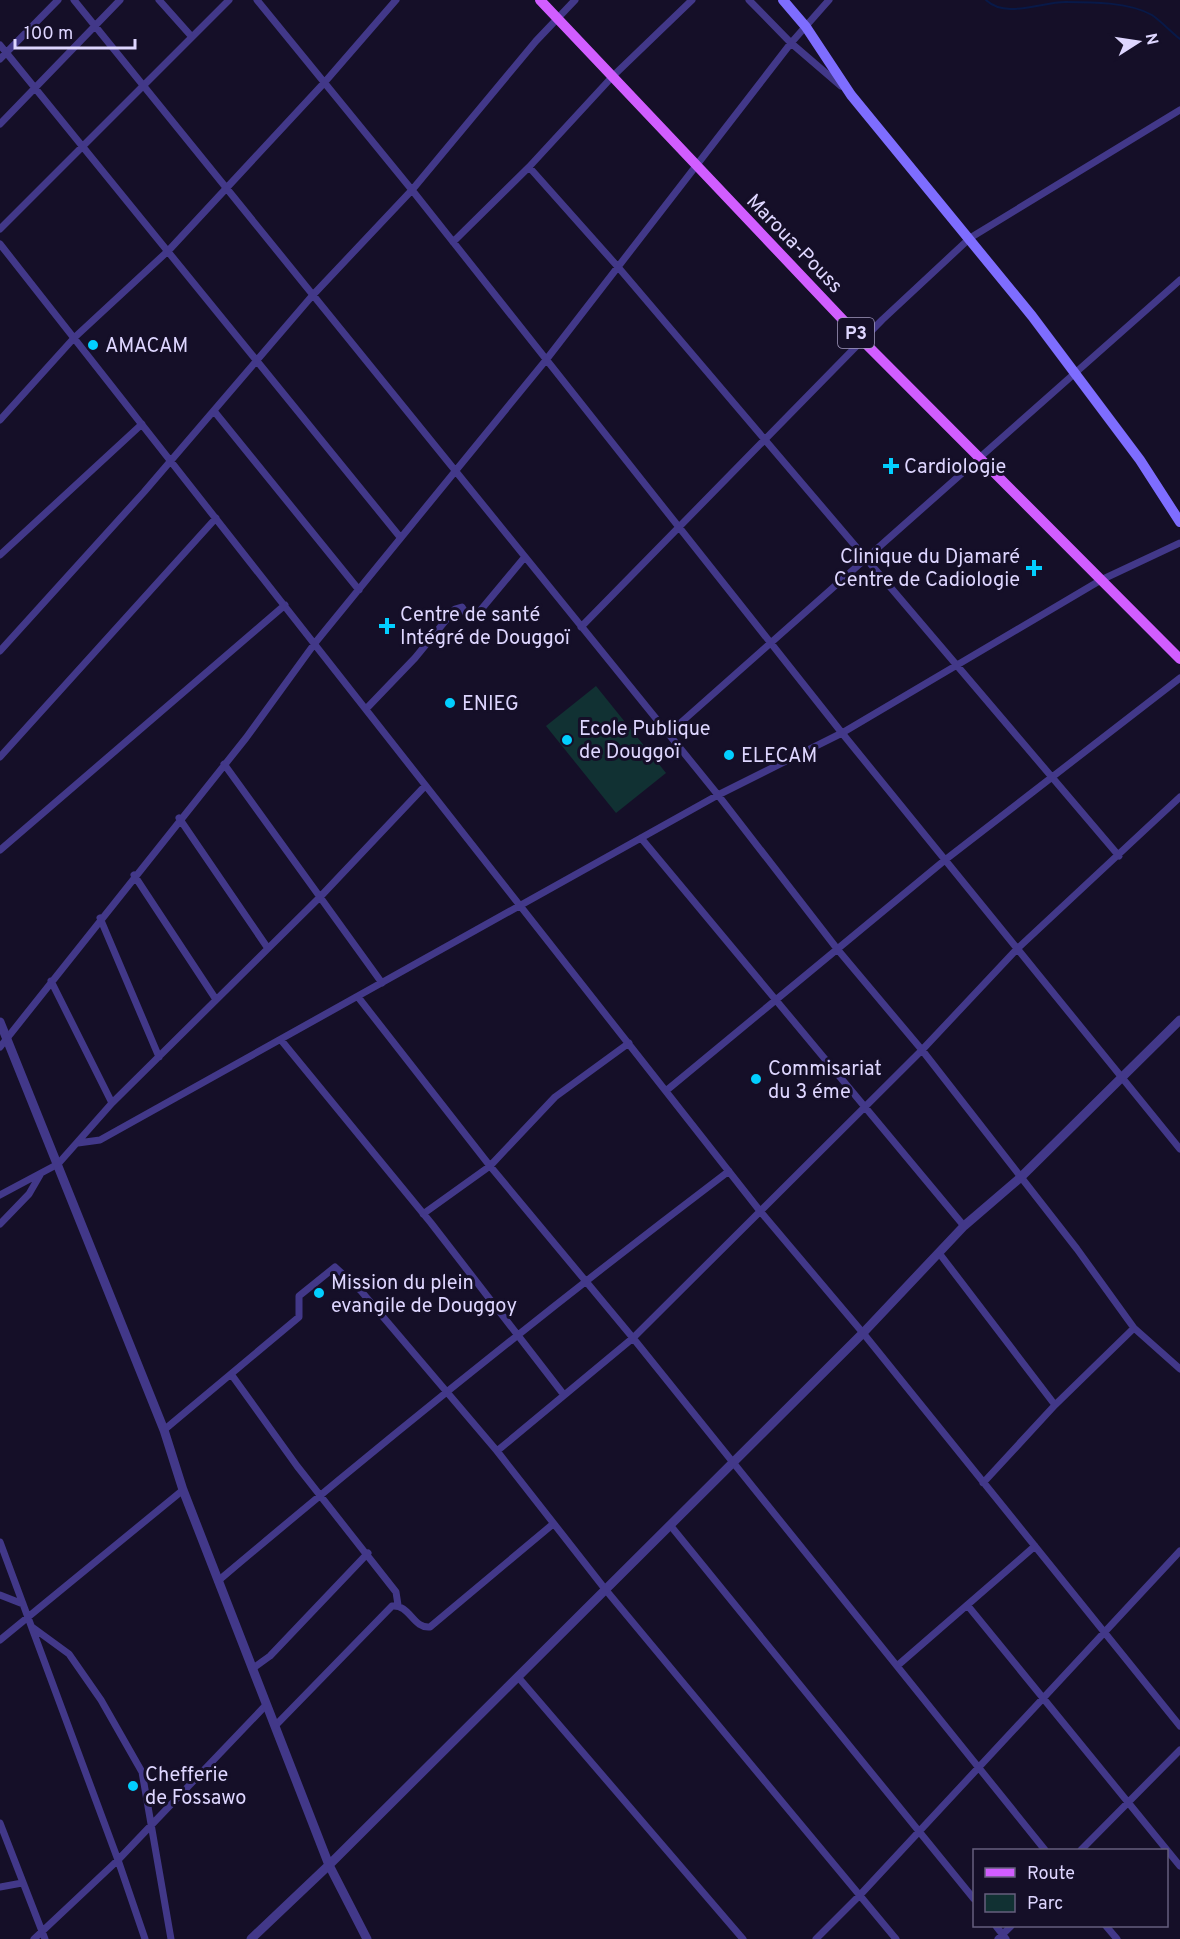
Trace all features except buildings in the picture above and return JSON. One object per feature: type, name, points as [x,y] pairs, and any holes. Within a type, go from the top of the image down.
[{"type":"main road","name":"Maroua-Pouss","points":[[540,0],[862,340],[1180,659]]},
{"type":"main road","points":[[783,0],[806,27],[851,95],[970,238],[1074,373],[1140,460],[1180,522]]},
{"type":"street","points":[[0,59],[58,0]]},
{"type":"street","points":[[74,0],[718,795],[838,950],[922,1050],[1134,1328],[1180,1369]]},
{"type":"street","points":[[0,124],[120,0]]},
{"type":"street","points":[[159,0],[192,37]]},
{"type":"street","points":[[0,229],[229,0]]},
{"type":"street","points":[[257,0],[412,190],[842,733],[1180,1149]]},
{"type":"street","points":[[0,420],[74,338],[169,250],[324,82],[396,0]]},
{"type":"street","points":[[0,651],[258,362],[312,296],[412,190],[536,41],[575,0]]},
{"type":"street","points":[[453,242],[529,167],[612,77],[692,0]]},
{"type":"street","points":[[749,0],[791,43],[851,95]]},
{"type":"street","points":[[0,1047],[224,764],[315,643],[546,360],[791,43],[829,0]]},
{"type":"street","points":[[0,45],[169,250],[400,537]]},
{"type":"street","points":[[581,627],[862,340],[970,238],[1180,110]]},
{"type":"street","points":[[529,167],[618,267],[1049,778],[1119,856]]},
{"type":"street","points":[[0,244],[760,1211],[863,1333],[1180,1726]]},
{"type":"street","points":[[668,734],[772,644],[978,456],[1180,280]]},
{"type":"street","points":[[214,411],[359,590]]},
{"type":"street","points":[[0,555],[142,424]]},
{"type":"street","points":[[0,757],[216,518]]},
{"type":"street","points":[[78,1143],[100,1140],[718,795],[842,733],[1101,580],[1180,543]]},
{"type":"street","points":[[366,709],[415,658],[455,609],[462,607],[468,617],[474,618],[524,558]]},
{"type":"street","points":[[0,850],[285,605]]},
{"type":"street","points":[[667,1090],[945,860],[1180,678]]},
{"type":"street","points":[[224,764],[382,983]]},
{"type":"street","points":[[0,1195],[58,1164],[112,1103],[215,998],[321,896],[425,786]]},
{"type":"street","points":[[497,1451],[633,1338],[922,1050],[1017,949],[1180,797]]},
{"type":"street","points":[[179,818],[267,947]]},
{"type":"street","points":[[641,838],[964,1226]]},
{"type":"street","points":[[134,875],[215,998]]},
{"type":"street","points":[[100,918],[159,1057]]},
{"type":"street","points":[[51,981],[112,1103]]},
{"type":"street","points":[[358,997],[490,1166],[633,1338],[1043,1849]]},
{"type":"street","points":[[251,1939],[329,1865],[863,1333],[964,1226],[1021,1177],[1180,1020]]},
{"type":"street","points":[[0,1022],[164,1430],[183,1490],[329,1865],[367,1939]]},
{"type":"street","points":[[281,1040],[423,1214],[564,1395]]},
{"type":"street","points":[[423,1214],[490,1166],[555,1097],[629,1043]]},
{"type":"street","points":[[218,1581],[586,1281],[729,1171]]},
{"type":"street","points":[[0,1224],[29,1194],[42,1173]]},
{"type":"street","points":[[939,1253],[1055,1405]]},
{"type":"street","points":[[164,1430],[299,1317],[299,1296],[335,1267],[361,1291],[497,1451],[605,1589],[896,1939]]},
{"type":"street","points":[[983,1483],[1055,1405],[1134,1328]]},
{"type":"street","points":[[231,1374],[321,1495],[368,1553],[396,1592],[398,1605]]},
{"type":"street","points":[[0,1640],[30,1622],[183,1490]]},
{"type":"street","points":[[275,1726],[392,1606],[398,1605],[404,1608],[421,1625],[430,1627],[553,1524]]},
{"type":"street","points":[[670,1525],[973,1896]]},
{"type":"street","points":[[0,1542],[145,1939]]},
{"type":"street","points":[[897,1666],[1035,1546]]},
{"type":"street","points":[[816,1939],[1106,1634],[1180,1551]]},
{"type":"street","points":[[252,1668],[270,1656],[368,1553]]},
{"type":"street","points":[[0,1595],[23,1604]]},
{"type":"street","points":[[968,1606],[1166,1849]]},
{"type":"street","points":[[30,1622],[65,1649],[101,1700],[142,1772],[153,1824],[171,1939]]},
{"type":"street","points":[[518,1677],[743,1939]]},
{"type":"street","points":[[34,1939],[44,1935],[267,1705]]},
{"type":"street","points":[[1083,1849],[1180,1750]]},
{"type":"street","points":[[0,1823],[44,1935]]},
{"type":"street","points":[[1168,1851],[1180,1866]]},
{"type":"street","points":[[0,1887],[22,1883]]},
{"type":"street","points":[[1107,1927],[1117,1939]]},
{"type":"green space","points":[[596,686],[666,773],[616,813],[546,726]]},
{"type":"waterway","points":[[986,0],[994,6],[1013,9],[1066,2],[1132,7],[1152,15],[1180,39]]},
{"type":"place","name":"AMACAM","points":[[93,345]]},
{"type":"place","name":"Cardiologie","points":[[891,466]]},
{"type":"place","name":"Clinique du Djamaré Centre de Cadiologie","points":[[1034,568]]},
{"type":"place","name":"Centre de santé Intégré de Douggoï","points":[[387,626]]},
{"type":"place","name":"ENIEG","points":[[450,703]]},
{"type":"place","name":"Ecole Publique de Douggoï","points":[[567,740]]},
{"type":"place","name":"ELECAM","points":[[729,755]]},
{"type":"place","name":"Commisariat du 3 éme","points":[[756,1079]]},
{"type":"place","name":"Mission du plein evangile de Douggoy","points":[[319,1293]]},
{"type":"place","name":"Chefferie de Fossawo","points":[[133,1786]]}]
